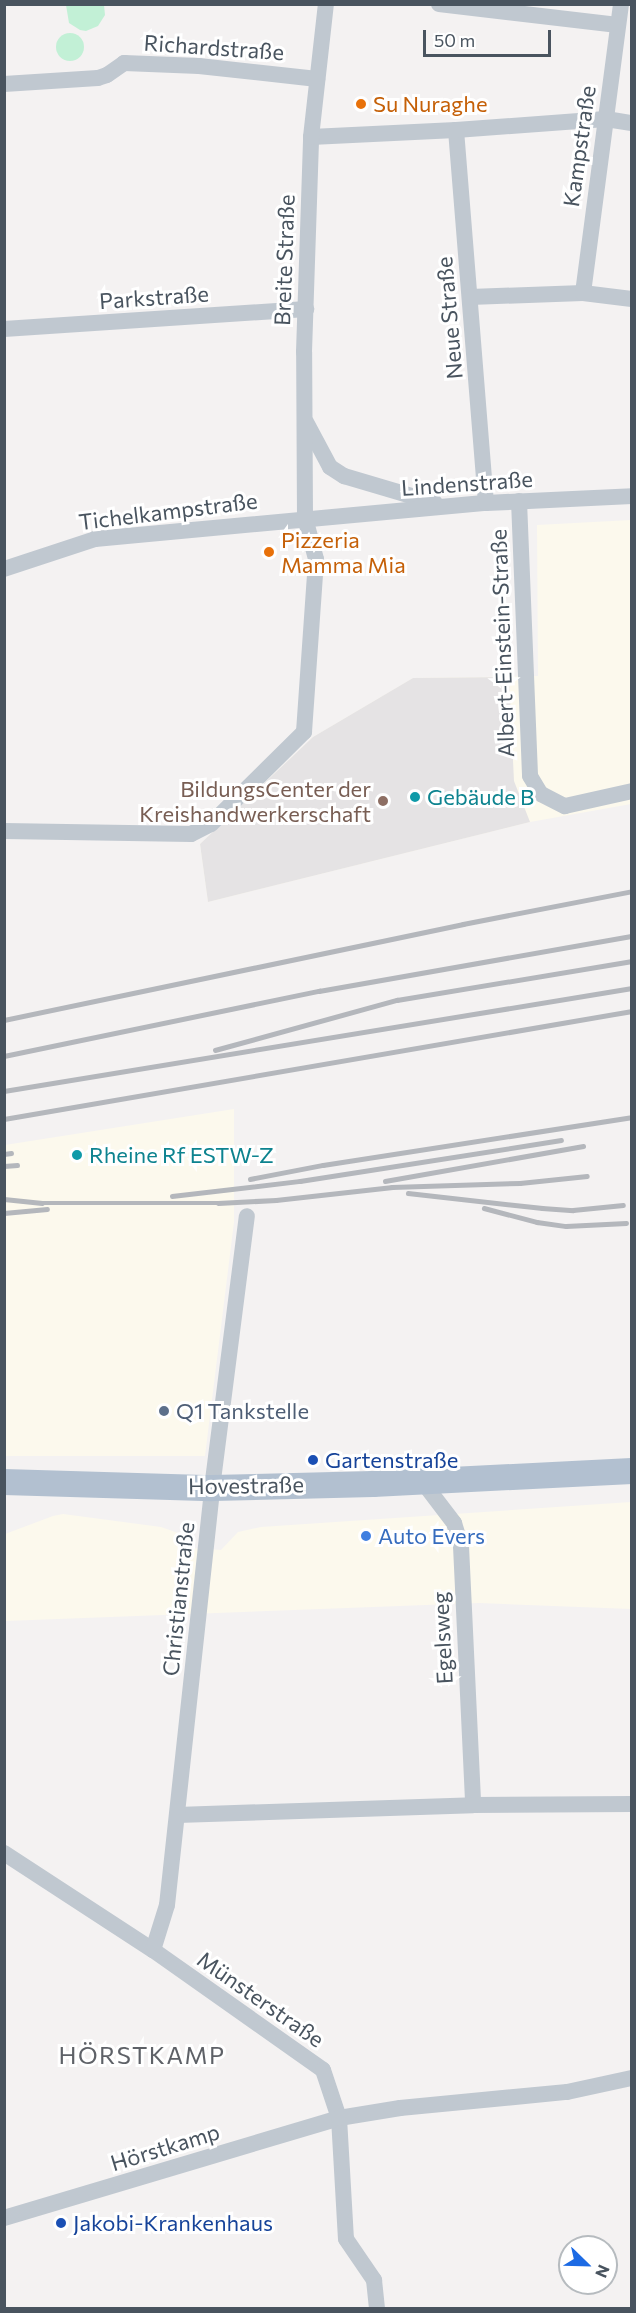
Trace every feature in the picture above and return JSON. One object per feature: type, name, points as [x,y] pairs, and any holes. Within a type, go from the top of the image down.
[{"type":"main road","name":"Hovestraße","points":[[4,1482],[212,1488],[632,1471]]},
{"type":"street","name":"Breite Straße","points":[[4,831],[190,834],[211,824],[304,732],[316,559],[305,518],[304,417],[311,137],[326,4]]},
{"type":"street","points":[[439,4],[618,25]]},
{"type":"street","name":"Kampstraße","points":[[583,293],[621,4]]},
{"type":"street","name":"Richardstraße","points":[[4,84],[98,78],[124,63],[199,66],[317,79]]},
{"type":"street","points":[[311,137],[456,130],[606,119],[632,123]]},
{"type":"street","name":"Neue Straße","points":[[456,130],[486,503]]},
{"type":"street","points":[[470,297],[583,293],[632,299]]},
{"type":"street","name":"Parkstraße","points":[[4,330],[306,309]]},
{"type":"street","points":[[304,417],[330,467],[344,476],[445,506]]},
{"type":"street","name":"Lindenstraße","points":[[305,518],[486,503],[632,496]]},
{"type":"street","name":"Albert-Einstein-Straße","points":[[519,501],[530,776],[541,795],[565,806],[632,791]]},
{"type":"street","name":"Tichelkampstraße","points":[[4,569],[95,539],[305,518]]},
{"type":"street","name":"Christianstraße","points":[[153,1950],[167,1905],[212,1488],[247,1216]]},
{"type":"street","name":"Egelsweg","points":[[422,1481],[454,1523],[461,1546],[472,1805]]},
{"type":"street","points":[[177,1815],[472,1805],[632,1804]]},
{"type":"street","name":"Münsterstraße","points":[[4,1853],[153,1950],[323,2070],[339,2118],[346,2239],[375,2280],[377,2308]]},
{"type":"street","points":[[339,2118],[400,2108],[567,2092],[632,2078]]},
{"type":"street","name":"Hörstkamp","points":[[4,2218],[339,2118]]},
{"type":"shaded area","points":[[631,520],[631,804],[530,822],[208,902],[200,844],[313,737],[413,678],[538,676],[537,525]]},
{"type":"shaded area","name":"BildungsCenter der Kreishandwerkerschaft","points":[[509,677],[514,781],[530,822],[208,902],[200,844],[313,737],[413,678]]},
{"type":"shaded area","points":[[234,1109],[234,1222],[205,1456],[5,1456],[5,1145]]},
{"type":"shaded area","points":[[631,1502],[631,1609],[479,1603],[5,1621],[5,1534],[63,1514],[161,1527],[181,1534],[192,1548],[221,1550],[238,1532],[261,1527]]},
{"type":"green space","points":[[66,5],[104,5],[105,15],[98,26],[86,31],[80,30],[69,23]]},
{"type":"green space","points":[[70,33],[80,37],[84,47],[80,57],[70,61],[60,57],[56,47],[60,37]]},
{"type":"railway","points":[[4,1020],[632,891]]},
{"type":"railway","points":[[4,1056],[319,991],[632,936]]},
{"type":"railway","points":[[215,1050],[397,1000],[632,961]]},
{"type":"railway","points":[[4,1091],[632,988]]},
{"type":"railway","points":[[4,1119],[632,1011]]},
{"type":"railway","points":[[250,1179],[323,1165],[632,1117]]},
{"type":"railway","points":[[172,1196],[300,1181],[561,1140]]},
{"type":"railway","points":[[385,1181],[583,1146]]},
{"type":"railway","points":[[4,1154],[11,1153]]},
{"type":"railway","points":[[4,1166],[17,1165]]},
{"type":"railway","points":[[4,1199],[42,1203],[218,1203],[276,1200],[392,1187],[520,1183],[587,1176]]},
{"type":"railway","points":[[408,1193],[573,1210],[623,1205]]},
{"type":"railway","points":[[484,1208],[537,1222],[566,1226],[626,1223]]},
{"type":"railway","points":[[4,1213],[47,1209]]},
{"type":"place","name":"Su Nuraghe","points":[[361,104]]},
{"type":"place","name":"Pizzeria Mamma Mia","points":[[269,552]]},
{"type":"place","name":"Gebäude B","points":[[415,797]]},
{"type":"place","name":"BildungsCenter der Kreishandwerkerschaft","points":[[383,801]]},
{"type":"place","name":"Rheine Rf ESTW-Z","points":[[77,1155]]},
{"type":"place","name":"Q1 Tankstelle","points":[[164,1411]]},
{"type":"place","name":"Gartenstraße","points":[[313,1460]]},
{"type":"place","name":"Auto Evers","points":[[366,1536]]},
{"type":"place","name":"Jakobi-Krankenhaus","points":[[61,2223]]},
{"type":"district","name":"HÖRSTKAMP","points":[[142,2055]]}]
